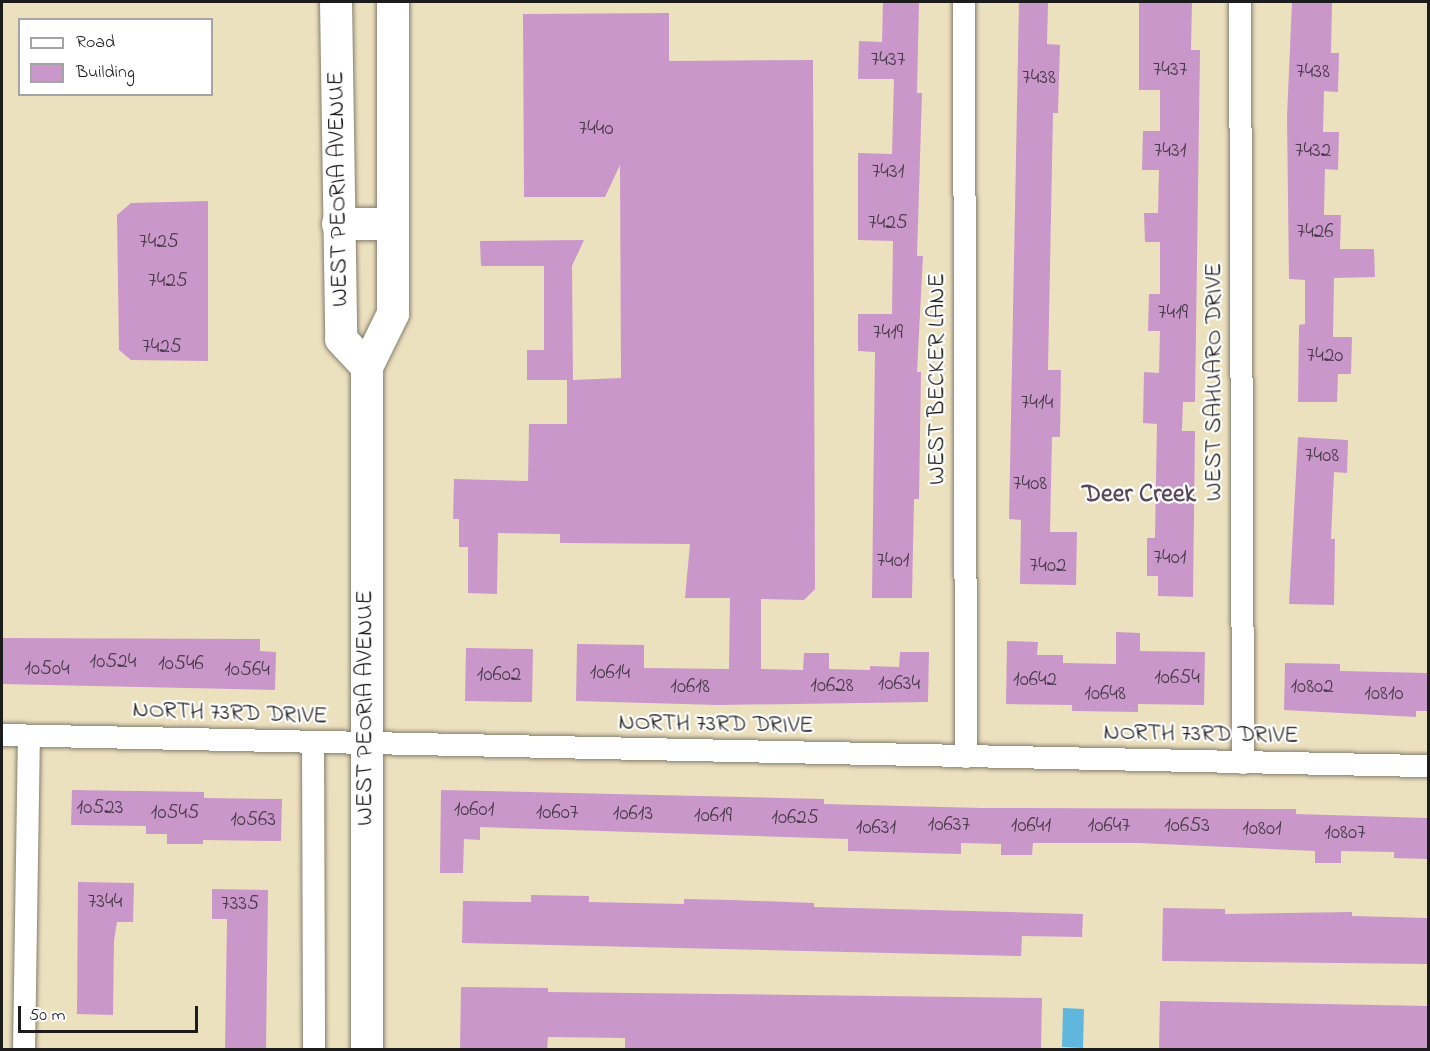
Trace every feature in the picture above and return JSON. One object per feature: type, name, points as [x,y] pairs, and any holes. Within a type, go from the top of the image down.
[{"type":"main road","name":"WEST PEORIA AVENUE","points":[[336,2],[341,339],[367,367]]},
{"type":"main road","name":"WEST PEORIA AVENUE","points":[[366,1050],[367,367],[393,314],[393,2]]},
{"type":"main road","points":[[338,224],[393,224]]},
{"type":"street","name":"WEST BECKER LANE","points":[[964,2],[966,757]]},
{"type":"street","name":"WEST SAHUARO DRIVE","points":[[1240,2],[1243,763]]},
{"type":"street","name":"NORTH 73RD DRIVE","points":[[2,735],[1428,766]]},
{"type":"street","points":[[24,1050],[29,736]]},
{"type":"street","points":[[313,743],[314,1050]]},
{"type":"water","points":[[1063,1008],[1084,1009],[1083,1048],[1062,1047]]},
{"type":"building","points":[[883,2],[919,2],[917,93],[922,93],[917,256],[923,256],[917,372],[921,372],[919,499],[914,499],[912,598],[872,598],[875,352],[858,351],[858,314],[892,314],[893,241],[858,240],[858,153],[892,154],[894,79],[858,79],[859,41],[882,42]]},
{"type":"building","points":[[1019,2],[1048,2],[1047,44],[1060,45],[1058,113],[1053,113],[1048,370],[1061,370],[1060,437],[1052,437],[1050,532],[1077,532],[1076,585],[1020,584],[1021,520],[1009,519]]},
{"type":"building","points":[[1139,2],[1192,2],[1191,50],[1200,50],[1195,402],[1183,402],[1182,431],[1195,431],[1193,597],[1158,596],[1158,576],[1147,576],[1147,538],[1155,538],[1157,424],[1143,423],[1144,372],[1159,373],[1160,331],[1148,331],[1149,294],[1160,294],[1160,242],[1145,242],[1144,213],[1158,213],[1159,170],[1142,170],[1143,131],[1160,131],[1160,90],[1139,90]]},
{"type":"building","points":[[1292,2],[1332,2],[1331,53],[1339,53],[1338,92],[1324,91],[1323,132],[1339,132],[1338,170],[1325,169],[1324,215],[1341,215],[1340,249],[1374,249],[1375,277],[1334,278],[1333,337],[1352,337],[1351,374],[1338,374],[1337,402],[1298,402],[1299,325],[1305,324],[1305,280],[1289,279],[1287,117]]},
{"type":"building","points":[[669,13],[669,61],[813,60],[815,589],[804,600],[761,599],[761,669],[803,670],[804,653],[829,653],[829,669],[870,670],[870,666],[899,667],[900,652],[929,652],[928,702],[719,705],[576,701],[577,644],[644,645],[644,668],[729,669],[730,598],[685,598],[690,544],[560,543],[560,534],[498,533],[497,594],[468,593],[468,547],[459,547],[459,519],[453,519],[454,479],[528,481],[529,424],[567,424],[567,380],[527,380],[527,350],[544,350],[544,266],[481,266],[480,241],[584,240],[572,266],[573,380],[621,378],[620,165],[605,197],[524,197],[523,14]]},
{"type":"building","points":[[208,201],[208,361],[131,360],[119,350],[117,215],[131,203]]},
{"type":"building","points":[[1298,437],[1348,440],[1347,473],[1334,472],[1331,539],[1335,539],[1334,605],[1289,604]]},
{"type":"building","points":[[1116,632],[1140,633],[1140,651],[1205,652],[1204,705],[1138,704],[1138,712],[1072,711],[1072,705],[1006,704],[1007,641],[1038,642],[1037,655],[1063,655],[1063,663],[1116,664]]},
{"type":"building","points":[[2,638],[260,639],[260,651],[276,652],[275,690],[2,684]]},
{"type":"building","points":[[466,648],[533,649],[532,702],[465,701]]},
{"type":"building","points":[[1285,663],[1340,664],[1340,671],[1428,673],[1428,711],[1416,711],[1416,717],[1284,710]]},
{"type":"building","points":[[72,790],[204,792],[204,798],[282,799],[281,841],[203,840],[203,844],[167,844],[167,834],[146,834],[146,826],[71,825]]},
{"type":"building","points":[[441,790],[824,799],[824,804],[982,808],[1296,809],[1296,814],[1428,818],[1428,859],[1394,858],[1394,852],[1341,851],[1341,863],[1315,863],[1315,851],[1139,843],[1033,843],[1032,855],[1001,855],[1001,844],[961,843],[961,854],[848,851],[848,839],[480,827],[480,840],[464,839],[463,873],[440,873]]},
{"type":"building","points":[[78,882],[134,883],[133,922],[117,922],[114,941],[113,1015],[77,1014]]},
{"type":"building","points":[[212,889],[268,890],[266,1050],[225,1050],[227,919],[212,919]]},
{"type":"building","points":[[531,895],[589,896],[589,902],[684,904],[684,899],[732,900],[814,903],[814,907],[1083,914],[1082,937],[1022,936],[1021,956],[462,943],[463,901],[531,902]]},
{"type":"building","points":[[1163,908],[1225,909],[1225,914],[1352,912],[1352,916],[1428,918],[1428,964],[1162,961]]},
{"type":"building","points":[[461,987],[548,988],[548,992],[1042,998],[1041,1050],[625,1050],[625,1038],[548,1037],[547,1050],[460,1050]]},
{"type":"building","points":[[1160,1001],[1428,1006],[1428,1050],[1159,1050]]},
{"type":"district","name":"Deer Creek","points":[[1139,496]]}]
